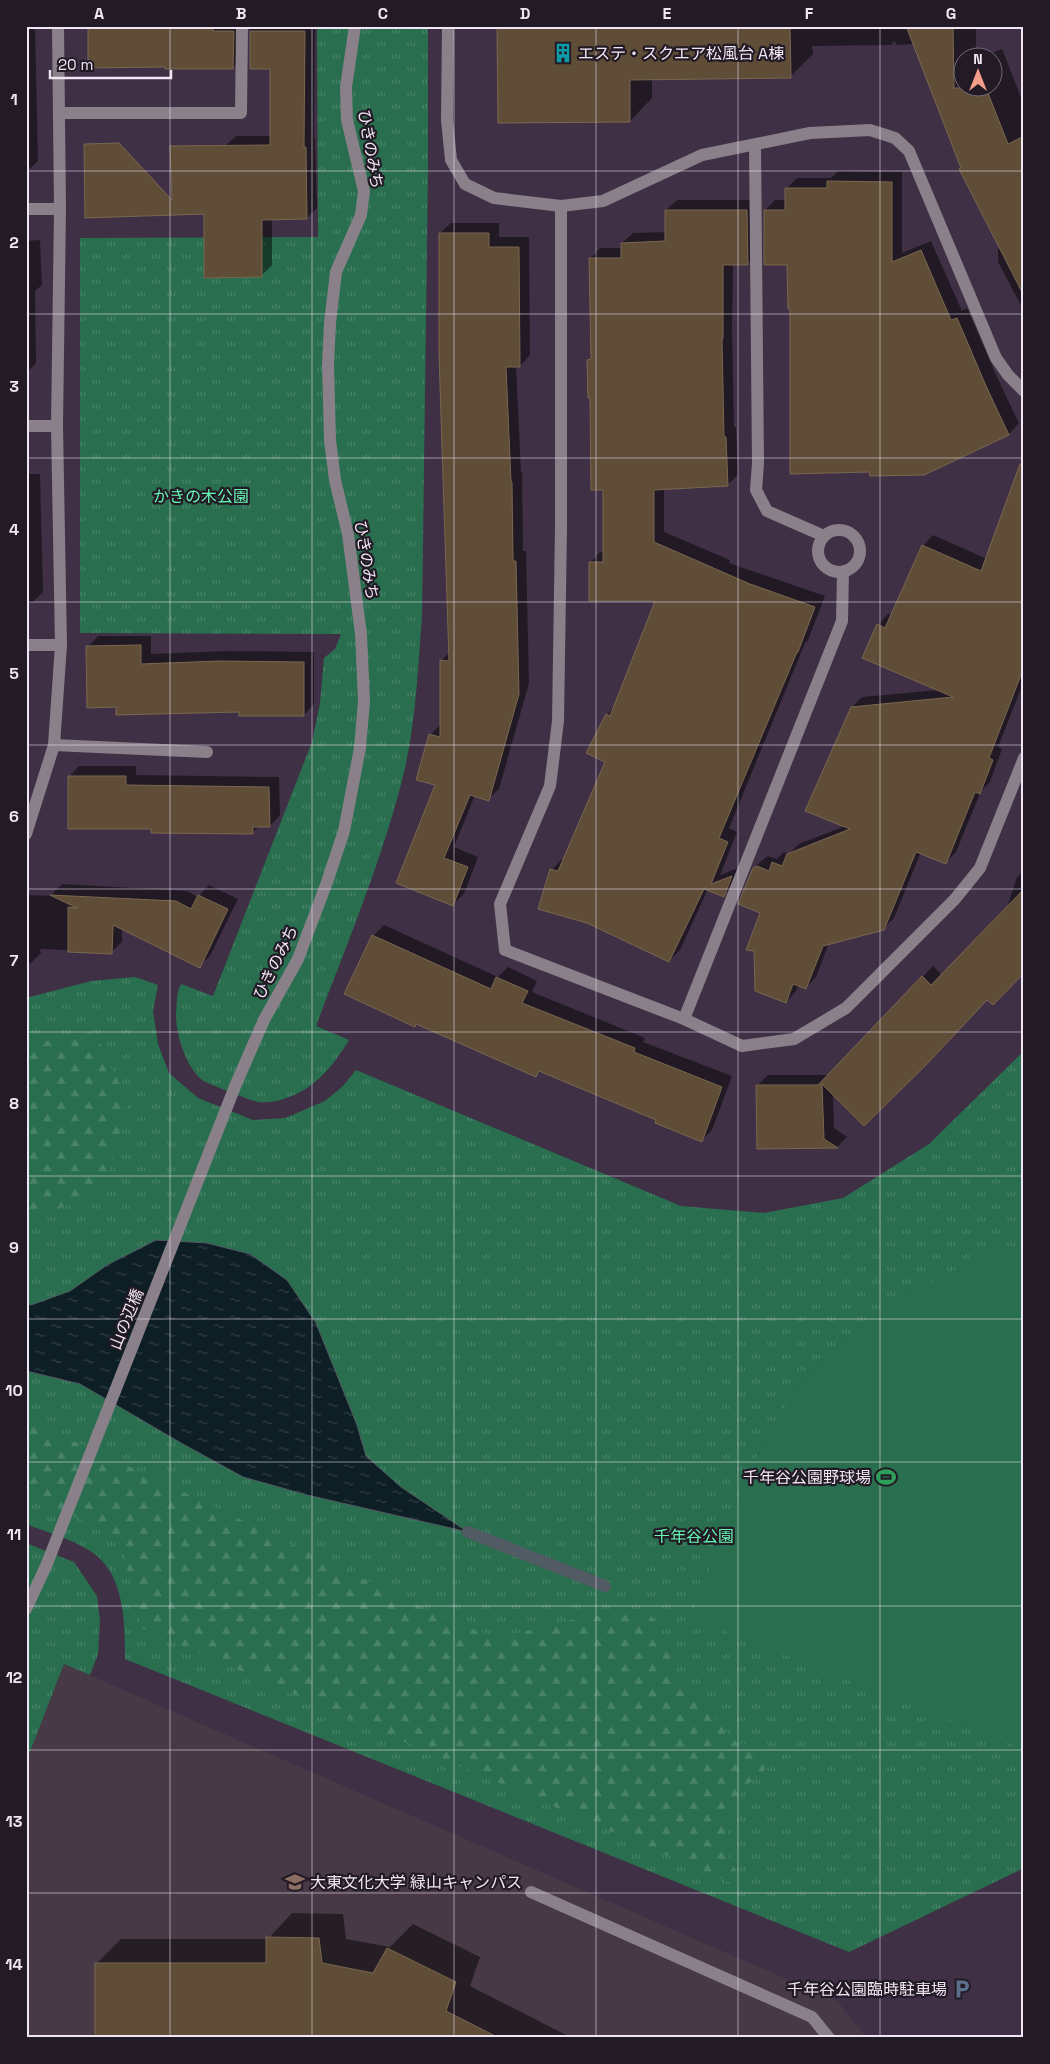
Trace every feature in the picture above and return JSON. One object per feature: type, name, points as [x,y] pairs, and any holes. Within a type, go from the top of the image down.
[{"type":"street","points":[[26,834],[54,745],[61,645],[57,426],[60,209],[58,26]]},
{"type":"street","points":[[60,113],[241,113],[242,26]]},
{"type":"street","name":"ひきのみち","points":[[236,1084],[264,1020],[298,959],[327,882],[344,831],[360,748],[364,700],[361,634],[348,534],[335,480],[330,440],[328,364],[330,323],[336,272],[361,215],[364,191],[347,120],[346,87],[355,26]]},
{"type":"street","points":[[448,26],[447,120],[451,160],[465,184],[494,198],[561,206],[603,201],[702,156],[810,133],[870,130],[895,138],[909,151],[996,358],[1008,375],[1024,391]]},
{"type":"street","points":[[754,145],[758,463],[756,490],[767,511],[824,536]]},
{"type":"street","points":[[561,206],[561,527],[558,721],[550,786],[500,904],[505,950],[684,1019],[742,1046],[794,1039],[846,1008],[955,899],[980,868],[1024,758]]},
{"type":"street","points":[[26,209],[60,209]]},
{"type":"street","points":[[26,426],[57,426]]},
{"type":"street","points":[[843,530],[856,538],[859,544],[859,558],[849,569],[843,572],[829,570],[820,560],[818,548],[824,536],[829,532],[843,530]]},
{"type":"street","points":[[684,1019],[842,621],[843,572]]},
{"type":"street","points":[[26,645],[61,645]]},
{"type":"street","points":[[54,745],[207,752]]},
{"type":"street","name":"山の辺橋","points":[[26,1609],[46,1566],[236,1084]]},
{"type":"street","points":[[531,1892],[812,2017],[829,2038]]},
{"type":"shaded area","name":"大東文化大学 緑山キャンパス","points":[[64,1664],[837,2001],[867,2038],[26,2038],[26,1762]]},
{"type":"green space","name":"かきの木公園","points":[[317,26],[428,26],[422,617],[414,712],[405,768],[376,866],[316,1026],[349,1040],[323,1075],[306,1089],[273,1102],[262,1102],[212,1085],[202,1080],[196,1074],[186,1058],[180,1040],[176,1022],[177,995],[181,984],[213,996],[312,742],[320,703],[324,658],[335,649],[341,634],[80,633],[80,238],[318,237]]},
{"type":"green space","name":"千年谷公園","points":[[135,977],[158,985],[153,1011],[158,1044],[169,1073],[198,1098],[253,1120],[285,1118],[325,1101],[343,1086],[356,1070],[681,1206],[764,1213],[843,1198],[929,1144],[1024,1051],[1024,1868],[849,1952],[125,1659],[123,1613],[116,1583],[109,1570],[100,1558],[80,1545],[26,1524],[26,998],[91,981]]},
{"type":"green space","points":[[94,1032],[128,1101],[106,1186],[50,1213],[26,1219],[26,1045]]},
{"type":"green space","name":"千年谷公園野球場","points":[[1024,1245],[1024,1749],[691,1618],[730,1515],[765,1439],[798,1387],[834,1347],[898,1299],[969,1263]]},
{"type":"green space","points":[[26,1419],[165,1483],[444,1618],[496,1638],[584,1617],[651,1614],[681,1683],[736,1742],[769,1750],[764,1771],[744,1788],[728,1816],[728,1855],[745,1889],[143,1629],[119,1538],[26,1493]]},
{"type":"green space","points":[[26,1543],[74,1562],[97,1596],[100,1621],[98,1654],[90,1675],[64,1664],[26,1762]]},
{"type":"water","points":[[156,1240],[207,1243],[250,1254],[287,1280],[316,1323],[357,1425],[366,1456],[401,1487],[468,1532],[307,1495],[243,1477],[80,1384],[26,1371],[26,1304],[31,1305],[70,1291],[107,1265]]},
{"type":"building","points":[[213,26],[213,31],[234,31],[233,69],[165,69],[165,67],[88,68],[88,27]]},
{"type":"building","name":"エステ・スクエア松風台 A棟","points":[[497,26],[790,26],[791,78],[630,80],[630,122],[498,123]]},
{"type":"building","points":[[906,26],[953,26],[952,98],[990,98],[1008,144],[1024,136],[1024,296],[959,169],[961,168]]},
{"type":"building","points":[[250,31],[305,31],[304,147],[306,147],[307,219],[262,220],[262,277],[204,278],[204,214],[85,218],[84,144],[119,143],[172,200],[170,146],[270,145],[270,69],[250,69]]},
{"type":"building","points":[[827,181],[892,182],[892,262],[921,250],[951,320],[957,318],[1009,435],[924,475],[870,476],[869,472],[790,474],[790,309],[788,309],[787,265],[764,265],[764,210],[785,210],[785,188],[827,188]]},
{"type":"building","points":[[665,210],[747,210],[748,265],[723,265],[724,437],[726,437],[728,486],[654,490],[654,542],[750,584],[815,607],[798,652],[719,838],[728,842],[711,884],[732,876],[724,897],[704,889],[669,962],[587,923],[538,909],[550,869],[558,871],[605,762],[586,753],[606,714],[610,716],[655,601],[589,601],[589,562],[603,562],[603,490],[591,490],[590,398],[588,398],[587,360],[591,359],[589,258],[621,258],[621,243],[665,241]]},
{"type":"building","points":[[439,233],[489,233],[489,247],[519,247],[520,367],[506,367],[512,482],[513,561],[516,561],[519,694],[489,801],[470,795],[444,858],[468,867],[453,906],[396,883],[435,785],[416,780],[429,734],[440,737],[440,660],[449,661],[439,354]]},
{"type":"building","points":[[1020,464],[1024,465],[1024,667],[989,758],[993,760],[980,794],[975,792],[946,864],[916,852],[884,930],[823,946],[806,989],[793,984],[786,1003],[755,991],[754,951],[746,950],[760,913],[738,904],[753,868],[757,866],[769,871],[772,862],[782,866],[787,854],[850,829],[805,811],[851,707],[953,697],[862,658],[877,624],[885,628],[922,545],[981,571]]},
{"type":"building","points":[[141,645],[141,664],[218,661],[304,662],[304,716],[239,716],[239,712],[116,715],[116,707],[87,708],[86,646]]},
{"type":"building","points":[[68,776],[126,776],[126,785],[269,787],[270,827],[253,827],[253,834],[151,833],[151,829],[68,829]]},
{"type":"building","points":[[1024,889],[1024,973],[993,1005],[987,1000],[926,1065],[864,1126],[822,1084],[824,1139],[838,1148],[757,1149],[756,1085],[818,1085],[922,976],[931,985]]},
{"type":"building","points":[[50,895],[176,901],[191,909],[198,895],[228,909],[200,968],[113,925],[112,954],[68,952],[68,907],[77,908]]},
{"type":"building","points":[[372,935],[491,989],[496,977],[528,991],[522,1003],[635,1048],[634,1052],[722,1087],[702,1142],[655,1123],[656,1120],[539,1071],[536,1077],[416,1024],[415,1027],[344,994]]},
{"type":"building","points":[[266,1937],[319,1938],[322,1963],[373,1973],[387,1948],[456,1982],[446,2011],[499,2038],[95,2038],[95,1963],[266,1963]]},
{"type":"waterway","points":[[468,1532],[605,1586]]},
{"type":"place","name":"エステ・スクエア松風台 A棟","points":[[563,53]]},
{"type":"place","name":"千年谷公園野球場","points":[[886,1477]]},
{"type":"place","name":"大東文化大学 緑山キャンパス","points":[[295,1882]]},
{"type":"place","name":"千年谷公園臨時駐車場","points":[[962,1989]]}]
